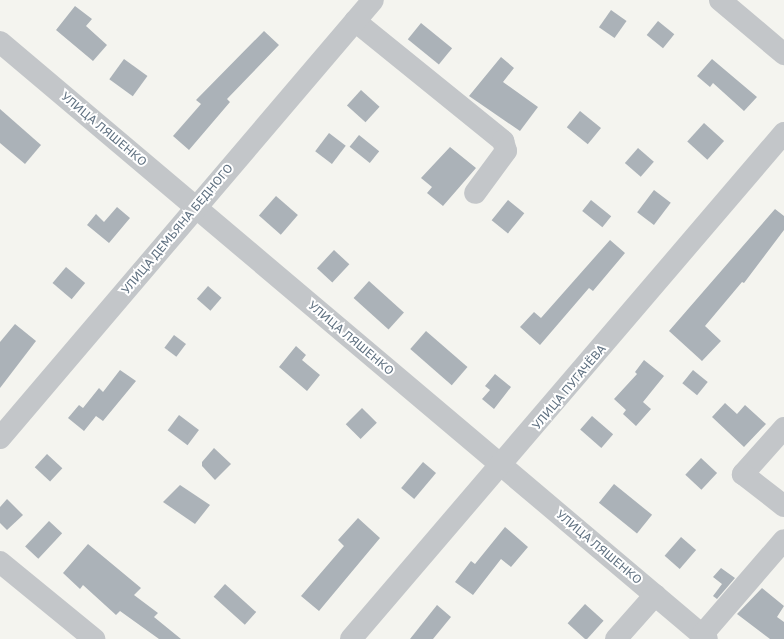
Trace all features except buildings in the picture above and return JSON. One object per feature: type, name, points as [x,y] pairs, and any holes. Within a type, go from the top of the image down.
[{"type":"street","name":"УЛИЦА ДЕМЬЯНА БЕДНОГО","points":[[0,438],[373,0]]},
{"type":"street","points":[[720,0],[784,54]]},
{"type":"street","points":[[355,21],[503,141],[506,152],[475,193]]},
{"type":"street","name":"УЛИЦА ЛЯШЕНКО","points":[[0,42],[704,637],[784,540]]},
{"type":"street","name":"УЛИЦА ПУГАЧЁВА","points":[[351,639],[502,466],[784,133]]},
{"type":"street","points":[[784,428],[743,474],[784,506]]},
{"type":"street","points":[[0,562],[94,639]]},
{"type":"street","points":[[616,639],[655,595]]}]
